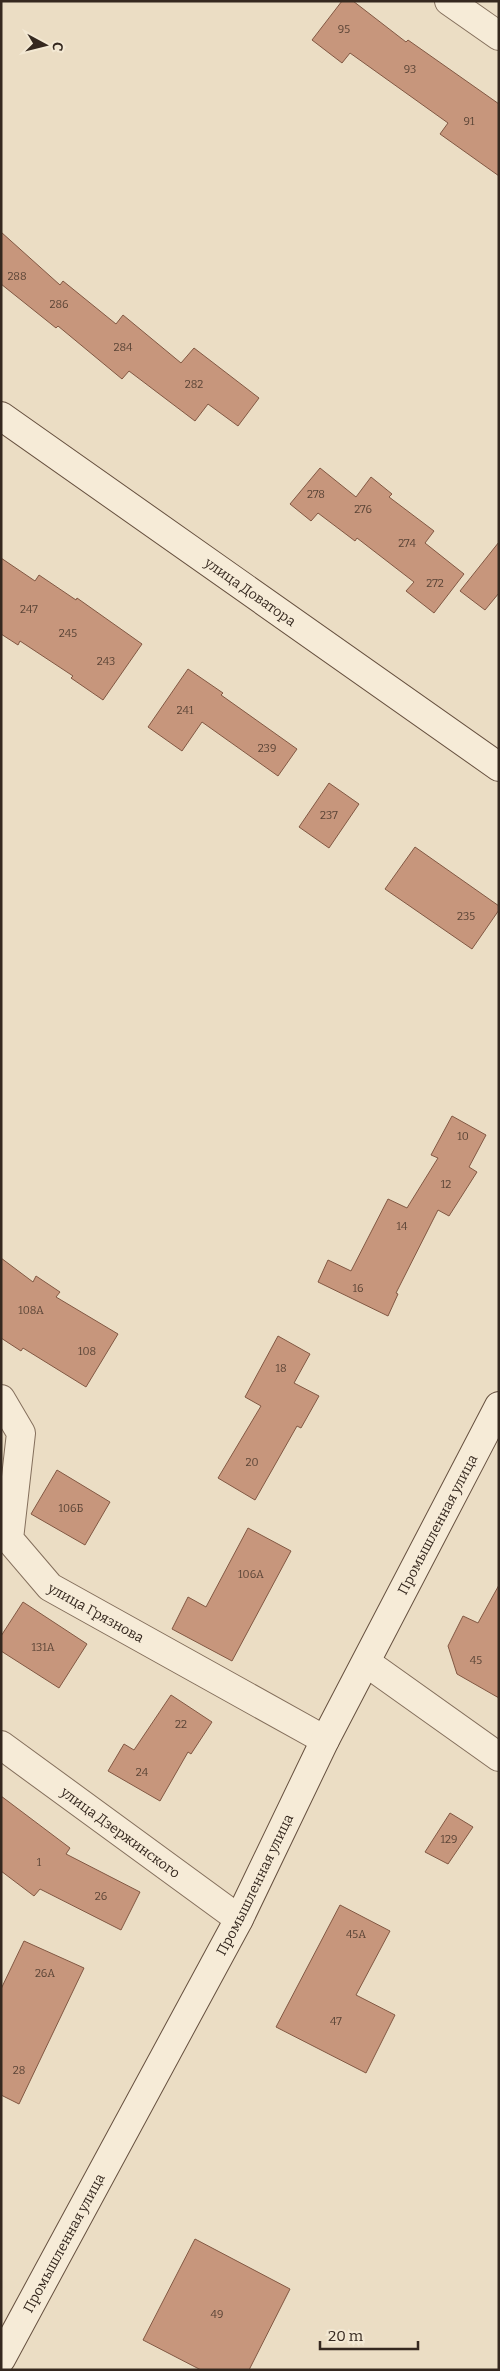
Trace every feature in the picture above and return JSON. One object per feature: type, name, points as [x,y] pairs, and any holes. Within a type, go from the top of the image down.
[{"type":"main road","points":[[449,1],[499,36]]},
{"type":"main road","name":"улица Доватора","points":[[1,416],[499,767]]},
{"type":"main road","name":"улица Грязнова","points":[[1,1399],[22,1433],[9,1539],[50,1588],[325,1740]]},
{"type":"main road","name":"Промышленная улица","points":[[1,2359],[239,1919],[325,1740],[367,1663],[499,1406]]},
{"type":"main road","points":[[367,1663],[499,1757]]},
{"type":"main road","name":"улица Дзержинского","points":[[1,1745],[239,1919]]},
{"type":"building","points":[[342,1],[353,1],[406,42],[408,40],[499,104],[499,176],[440,134],[448,123],[350,53],[342,63],[312,40]]},
{"type":"building","points":[[1,232],[60,285],[63,281],[116,324],[123,315],[181,363],[194,348],[259,398],[238,426],[208,404],[195,421],[129,371],[122,379],[58,326],[56,328],[1,284]]},
{"type":"building","points":[[320,468],[356,497],[371,477],[392,494],[389,497],[434,531],[425,543],[464,574],[434,613],[406,591],[414,582],[357,538],[355,541],[318,513],[311,521],[290,504]]},
{"type":"building","points":[[499,542],[499,593],[485,610],[460,591]]},
{"type":"building","points":[[1,558],[35,581],[39,575],[76,600],[77,598],[142,644],[103,700],[71,678],[73,676],[20,641],[18,645],[1,634]]},
{"type":"building","points":[[188,669],[297,749],[278,776],[202,722],[182,751],[148,727]]},
{"type":"building","points":[[329,783],[359,804],[329,848],[299,827]]},
{"type":"building","points":[[415,847],[499,906],[499,910],[472,949],[385,889]]},
{"type":"building","points":[[452,1116],[486,1135],[469,1167],[477,1172],[449,1216],[438,1210],[396,1293],[398,1294],[388,1316],[318,1282],[328,1260],[351,1271],[388,1199],[407,1208],[438,1158],[431,1155]]},
{"type":"building","points":[[1,1258],[33,1282],[36,1276],[60,1292],[56,1297],[118,1334],[86,1387],[23,1348],[21,1351],[1,1338]]},
{"type":"building","points":[[278,1336],[310,1354],[294,1383],[319,1396],[301,1428],[297,1426],[255,1500],[218,1478],[261,1406],[245,1397]]},
{"type":"building","points":[[57,1470],[110,1502],[85,1545],[31,1514]]},
{"type":"building","points":[[248,1528],[291,1551],[232,1661],[172,1629],[188,1597],[206,1607]]},
{"type":"building","points":[[499,1585],[499,1698],[457,1674],[448,1646],[463,1616],[478,1623]]},
{"type":"building","points":[[23,1602],[87,1644],[59,1688],[1,1651],[1,1636]]},
{"type":"building","points":[[171,1695],[212,1722],[191,1754],[188,1752],[160,1801],[108,1771],[124,1744],[134,1750]]},
{"type":"building","points":[[1,1796],[70,1848],[66,1854],[140,1892],[121,1930],[40,1889],[34,1896],[1,1871]]},
{"type":"building","points":[[450,1813],[473,1827],[448,1864],[425,1852]]},
{"type":"building","points":[[340,1905],[390,1931],[356,1995],[395,2015],[366,2073],[276,2027]]},
{"type":"building","points":[[24,1941],[84,1968],[19,2104],[1,2095],[1,1989]]},
{"type":"building","points":[[195,2239],[290,2289],[249,2370],[201,2370],[143,2340]]}]
